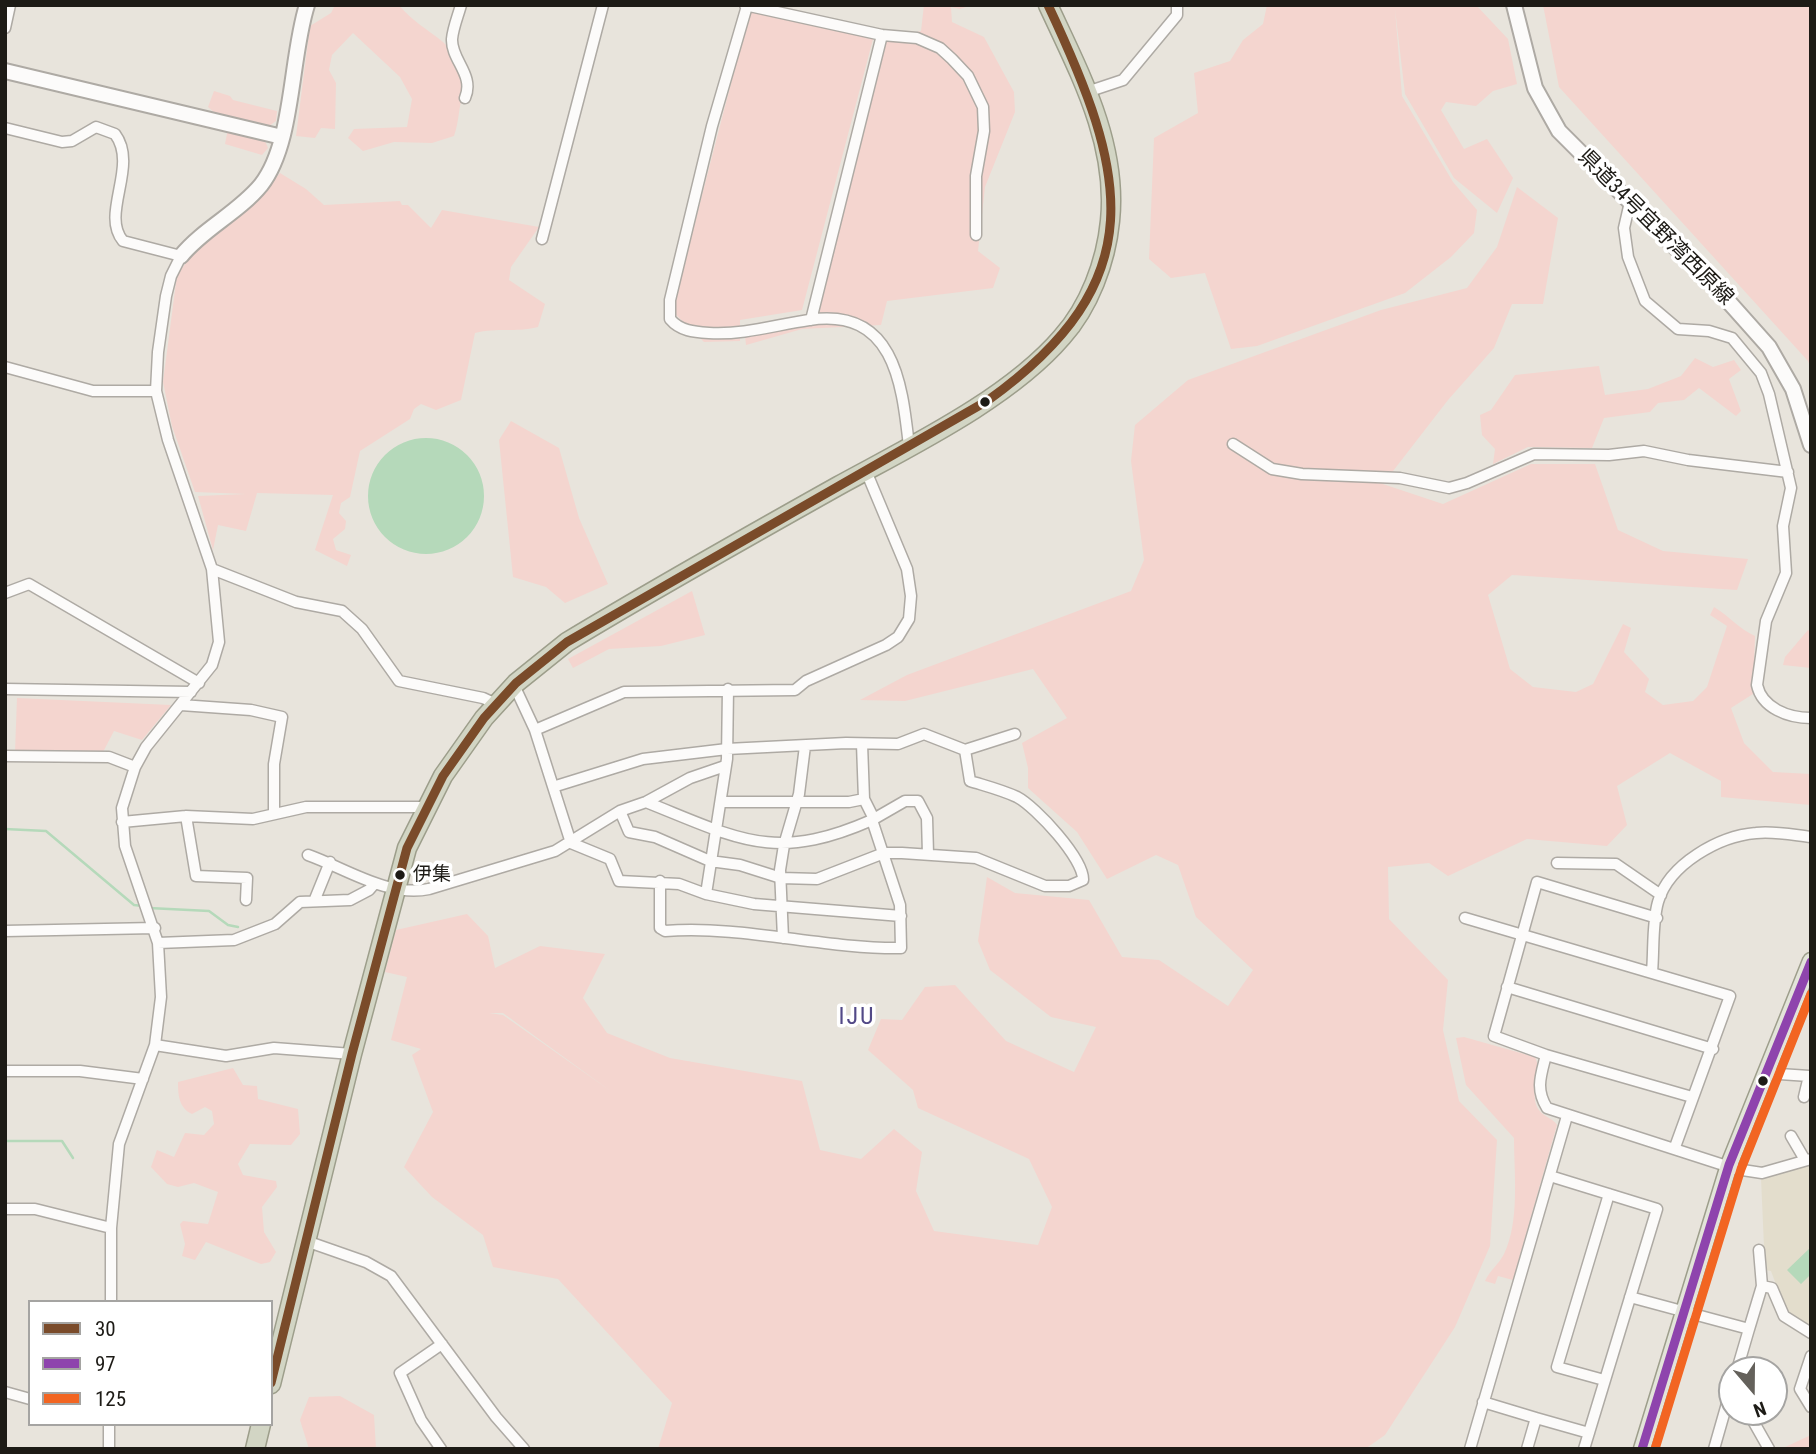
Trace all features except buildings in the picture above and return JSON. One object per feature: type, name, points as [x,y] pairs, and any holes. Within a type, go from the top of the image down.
[{"type":"highway","points":[[273,1368],[276,1343],[306,1241],[395,888],[425,807],[462,747],[514,685],[566,642],[909,446],[1032,367],[1064,335],[1089,294],[1106,247],[1111,205],[1108,159],[1087,92],[1048,5]]},
{"type":"highway","points":[[256,1449],[261,1426]]},
{"type":"main road","points":[[1642,1449],[1729,1165],[1765,1073],[1806,985],[1811,961]]},
{"type":"street","points":[[5,28],[10,5]]},
{"type":"street","points":[[111,1300],[111,1228],[119,1144],[155,1045],[161,997],[155,928],[125,846],[122,822],[125,794],[146,747],[212,665],[219,642],[212,569],[168,440],[156,391],[166,296],[171,276],[181,256],[194,240],[244,202],[260,186],[276,160],[307,5]]},
{"type":"street","points":[[461,5],[451,41],[467,80],[469,90],[465,98]]},
{"type":"street","points":[[542,239],[603,5]]},
{"type":"street","points":[[1087,92],[1123,80],[1177,15],[1177,5]]},
{"type":"street","name":"県道34号宜野湾西原線","points":[[1514,5],[1535,88],[1545,111],[1559,131],[1720,292],[1769,347],[1793,389],[1811,445]]},
{"type":"street","points":[[909,446],[902,387],[895,365],[881,343],[857,326],[843,320],[811,320],[727,334],[684,330],[676,326],[668,313],[712,126],[746,6],[882,35],[917,38],[940,48],[968,76],[983,107],[984,131],[976,176],[979,213],[976,235]]},
{"type":"street","points":[[811,320],[882,35]]},
{"type":"street","points":[[5,71],[282,137]]},
{"type":"street","points":[[5,128],[62,142],[72,141],[96,127],[115,134],[124,154],[117,205],[119,236],[123,241],[181,256]]},
{"type":"street","points":[[1630,202],[1624,228],[1628,257],[1645,301],[1678,329],[1722,334],[1732,338],[1761,373],[1769,394],[1791,488],[1783,526],[1786,573],[1766,621],[1757,685],[1759,694],[1768,705],[1793,716],[1811,718]]},
{"type":"street","points":[[5,367],[93,391],[156,391]]},
{"type":"street","points":[[1233,444],[1272,469],[1302,474],[1400,478],[1448,488],[1468,483],[1534,454],[1609,455],[1644,451],[1688,460],[1788,472]]},
{"type":"street","points":[[536,730],[624,692],[794,690],[806,681],[886,645],[902,631],[909,619],[911,596],[907,569],[866,471]]},
{"type":"street","points":[[212,569],[296,602],[342,611],[362,629],[399,681],[487,698],[496,704]]},
{"type":"street","points":[[5,593],[29,584],[199,683]]},
{"type":"street","points":[[514,685],[536,730],[556,786],[571,843]]},
{"type":"street","points":[[5,689],[191,692]]},
{"type":"street","points":[[706,894],[722,803],[727,749],[728,689]]},
{"type":"street","points":[[181,705],[251,710],[282,717],[274,764],[274,813]]},
{"type":"street","points":[[556,786],[643,759],[727,749],[898,744],[924,734],[965,750],[1015,734]]},
{"type":"street","points":[[660,881],[660,928],[665,930],[705,928],[783,939],[901,948],[901,916],[884,853],[864,799],[862,744]]},
{"type":"street","points":[[783,939],[781,877],[784,845],[797,802],[805,746]]},
{"type":"street","points":[[620,811],[629,832],[655,837],[710,861],[740,865],[781,877],[817,879],[884,853],[976,858],[1045,886],[1069,886],[1083,880],[1082,867],[1055,832],[1019,798],[970,781],[965,750]]},
{"type":"street","points":[[5,756],[109,757],[135,767]]},
{"type":"street","points":[[308,855],[375,883],[415,892],[555,851],[620,811],[646,802],[690,778],[725,766]]},
{"type":"street","points":[[722,803],[864,799]]},
{"type":"street","points":[[646,802],[716,830],[762,844],[784,845],[819,840],[873,820],[905,801],[918,801],[925,812],[928,854]]},
{"type":"street","points":[[122,822],[186,817],[253,819],[274,813],[345,806],[425,807]]},
{"type":"street","points":[[186,817],[196,876],[247,878],[246,900]]},
{"type":"street","points":[[1652,972],[1661,895],[1689,860],[1733,838],[1773,832],[1811,838]]},
{"type":"street","points":[[571,843],[610,859],[620,881],[660,881],[706,894],[783,907],[901,916]]},
{"type":"street","points":[[315,899],[330,862]]},
{"type":"street","points":[[1557,863],[1616,864],[1661,895]]},
{"type":"street","points":[[158,943],[234,940],[275,924],[300,902],[315,899],[350,900],[369,890],[375,883]]},
{"type":"street","points":[[1657,918],[1537,883],[1494,1036],[1546,1055],[1692,1097]]},
{"type":"street","points":[[1465,918],[1730,996],[1675,1147]]},
{"type":"street","points":[[5,931],[155,928]]},
{"type":"street","points":[[1507,987],[1713,1048]]},
{"type":"street","points":[[155,1045],[226,1056],[274,1048],[352,1054]]},
{"type":"street","points":[[1546,1055],[1538,1084],[1540,1096],[1547,1108],[1567,1116],[1762,1173],[1808,1159],[1791,1136]]},
{"type":"street","points":[[5,1071],[80,1071],[143,1079]]},
{"type":"street","points":[[1765,1073],[1809,1076],[1804,1097]]},
{"type":"street","points":[[1470,1449],[1567,1116]]},
{"type":"street","points":[[1550,1176],[1657,1209],[1584,1449]]},
{"type":"street","points":[[1604,1380],[1557,1367],[1609,1194]]},
{"type":"street","points":[[5,1209],[35,1209],[111,1228]]},
{"type":"street","points":[[306,1241],[366,1262],[391,1276],[524,1449]]},
{"type":"street","points":[[1741,1356],[1762,1286],[1759,1250]]},
{"type":"street","points":[[1762,1286],[1772,1288],[1784,1316],[1811,1333]]},
{"type":"street","points":[[1630,1297],[1749,1329]]},
{"type":"street","points":[[441,1449],[421,1420],[400,1373],[442,1344]]},
{"type":"street","points":[[1811,1356],[1800,1389],[1811,1407]]},
{"type":"street","points":[[5,1392],[28,1398]]},
{"type":"street","points":[[1483,1402],[1589,1433]]},
{"type":"street","points":[[1527,1449],[1536,1418]]},
{"type":"street","points":[[109,1426],[109,1449]]},
{"type":"street","points":[[1714,1449],[1720,1426]]},
{"type":"street","points":[[1756,1426],[1769,1449]]},
{"type":"shaded area","points":[[335,5],[399,5],[447,46],[457,63],[465,88],[454,136],[432,143],[394,142],[363,151],[348,138],[354,129],[407,127],[412,99],[400,77],[353,33],[332,55],[329,70],[336,83],[335,129],[321,128],[315,138],[296,136],[310,26],[331,13]]},
{"type":"shaded area","points":[[924,5],[972,5],[960,9],[951,7],[952,22],[984,37],[1014,92],[1015,112],[985,187],[978,251],[1000,268],[993,288],[887,301],[881,325],[802,329],[746,345],[744,326],[818,312],[885,40],[921,31]]},
{"type":"shaded area","points":[[1267,5],[1476,5],[1508,39],[1517,84],[1493,91],[1476,106],[1446,102],[1441,110],[1464,149],[1487,139],[1513,178],[1497,213],[1454,178],[1405,94],[1395,9],[1402,96],[1453,182],[1477,210],[1474,233],[1451,257],[1405,293],[1257,346],[1231,349],[1205,273],[1171,278],[1149,259],[1154,138],[1198,113],[1194,73],[1230,61],[1243,40],[1263,24]]},
{"type":"shaded area","points":[[1543,5],[1811,5],[1811,369],[1808,361],[1559,87]]},
{"type":"shaded area","points":[[750,10],[873,39],[802,310],[740,320],[740,341],[704,342],[672,311]]},
{"type":"shaded area","points":[[214,91],[230,96],[233,100],[277,111],[276,121],[265,129],[216,114],[208,107]]},
{"type":"shaded area","points":[[228,129],[263,136],[268,148],[262,155],[225,144]]},
{"type":"shaded area","points":[[280,173],[306,189],[324,205],[400,201],[402,205],[408,205],[431,228],[442,210],[539,227],[511,267],[509,280],[545,304],[538,327],[475,333],[461,400],[436,410],[421,404],[414,409],[410,419],[360,451],[350,497],[341,503],[339,513],[346,521],[345,529],[333,539],[336,550],[351,555],[347,566],[315,550],[333,495],[257,493],[246,531],[218,525],[213,550],[198,496],[246,494],[195,492],[172,426],[163,382],[177,275],[197,248],[252,206]]},
{"type":"shaded area","points":[[1517,187],[1558,218],[1543,304],[1512,304],[1494,348],[1448,400],[1383,484],[1443,504],[1531,464],[1595,464],[1618,530],[1663,551],[1748,559],[1737,590],[1512,575],[1488,595],[1510,669],[1533,687],[1576,692],[1593,684],[1623,624],[1631,628],[1624,652],[1649,679],[1645,692],[1663,705],[1693,701],[1707,687],[1727,626],[1710,615],[1714,607],[1755,636],[1753,694],[1731,708],[1744,743],[1773,772],[1811,774],[1811,805],[1721,797],[1721,781],[1670,753],[1617,786],[1627,825],[1607,846],[1527,839],[1448,876],[1429,863],[1388,867],[1389,919],[1448,980],[1443,1030],[1459,1101],[1497,1140],[1490,1246],[1455,1327],[1385,1435],[1365,1449],[658,1449],[672,1403],[558,1279],[493,1267],[483,1235],[432,1197],[404,1167],[433,1112],[412,1055],[421,1049],[391,1040],[407,977],[385,972],[396,930],[467,914],[488,936],[495,968],[540,946],[605,954],[583,998],[607,1033],[670,1058],[802,1081],[820,1150],[861,1159],[894,1129],[922,1152],[916,1191],[934,1231],[1038,1245],[1052,1207],[1029,1159],[918,1108],[913,1090],[868,1050],[881,1019],[902,1020],[925,987],[955,985],[1006,1041],[1074,1072],[1096,1027],[1051,1017],[990,970],[978,941],[987,877],[1015,893],[1089,900],[1122,957],[1159,960],[1228,1006],[1253,970],[1196,917],[1178,865],[1156,855],[1107,879],[1077,832],[1028,788],[1028,768],[1022,743],[1067,718],[1033,669],[905,701],[860,700],[907,675],[1131,591],[1144,560],[1131,461],[1135,425],[1188,380],[1381,310],[1467,288],[1497,247]],"holes":[[[489,1013],[503,1013],[612,1092],[503,1015]]]},
{"type":"shaded area","points":[[1695,358],[1713,367],[1734,360],[1741,370],[1729,379],[1741,411],[1736,416],[1699,388],[1684,400],[1658,403],[1650,412],[1604,418],[1592,448],[1528,447],[1493,464],[1495,449],[1482,435],[1480,415],[1491,410],[1515,375],[1599,366],[1605,395],[1648,389],[1681,376]]},
{"type":"shaded area","points":[[511,421],[559,448],[579,518],[608,584],[565,603],[546,587],[513,577],[499,440]]},
{"type":"shaded area","points":[[426,438],[448,442],[467,455],[480,474],[484,496],[480,518],[467,537],[448,550],[426,554],[404,550],[385,537],[372,518],[368,496],[372,474],[385,455],[404,442]]},
{"type":"shaded area","points":[[692,591],[705,635],[661,646],[609,649],[573,668],[568,659]]},
{"type":"shaded area","points":[[1808,630],[1811,632],[1811,668],[1783,665],[1785,657]]},
{"type":"shaded area","points":[[17,698],[171,705],[142,740],[114,731],[103,752],[15,752]]},
{"type":"shaded area","points":[[1464,1037],[1535,1057],[1535,1101],[1542,1113],[1557,1125],[1513,1280],[1498,1276],[1495,1284],[1485,1281],[1504,1254],[1512,1227],[1515,1197],[1514,1138],[1466,1085],[1456,1038]]},
{"type":"shaded area","points":[[233,1068],[243,1085],[257,1086],[258,1099],[298,1109],[300,1134],[291,1145],[250,1144],[238,1164],[243,1175],[276,1181],[277,1187],[262,1207],[264,1232],[276,1252],[270,1262],[261,1264],[206,1242],[195,1260],[182,1256],[185,1244],[180,1224],[183,1221],[208,1224],[218,1192],[194,1183],[178,1187],[167,1184],[151,1167],[157,1150],[174,1157],[185,1133],[204,1135],[214,1124],[212,1111],[205,1107],[192,1114],[184,1108],[179,1096],[178,1082]]},
{"type":"shaded area","points":[[1811,1163],[1811,1328],[1787,1314],[1771,1271],[1765,1270],[1761,1178]]},
{"type":"shaded area","points":[[1811,1247],[1811,1274],[1801,1284],[1787,1270]]},
{"type":"shaded area","points":[[340,1396],[374,1415],[376,1449],[309,1449],[300,1420],[309,1397]]},
{"type":"shaded area","points":[[1811,1435],[1811,1449],[1781,1449]]},
{"type":"waterway","points":[[5,829],[46,831],[134,905],[143,906]]},
{"type":"waterway","points":[[149,908],[209,911],[228,925],[238,927]]},
{"type":"waterway","points":[[5,1141],[62,1141],[73,1158]]},
{"type":"transit line","name":"30","points":[[273,1375],[352,1054],[407,848],[443,776],[484,718],[516,683],[567,642],[987,401],[1041,356],[1079,312],[1101,267],[1111,221],[1108,172],[1096,121],[1048,5]]},
{"type":"transit line","name":"97","points":[[1642,1449],[1729,1165],[1811,962]]},
{"type":"transit line","name":"125","points":[[1655,1449],[1741,1169],[1811,994]]},
{"type":"place","name":"伊集","points":[[400,875]]},
{"type":"district","name":"IJU","points":[[857,1018]]}]
